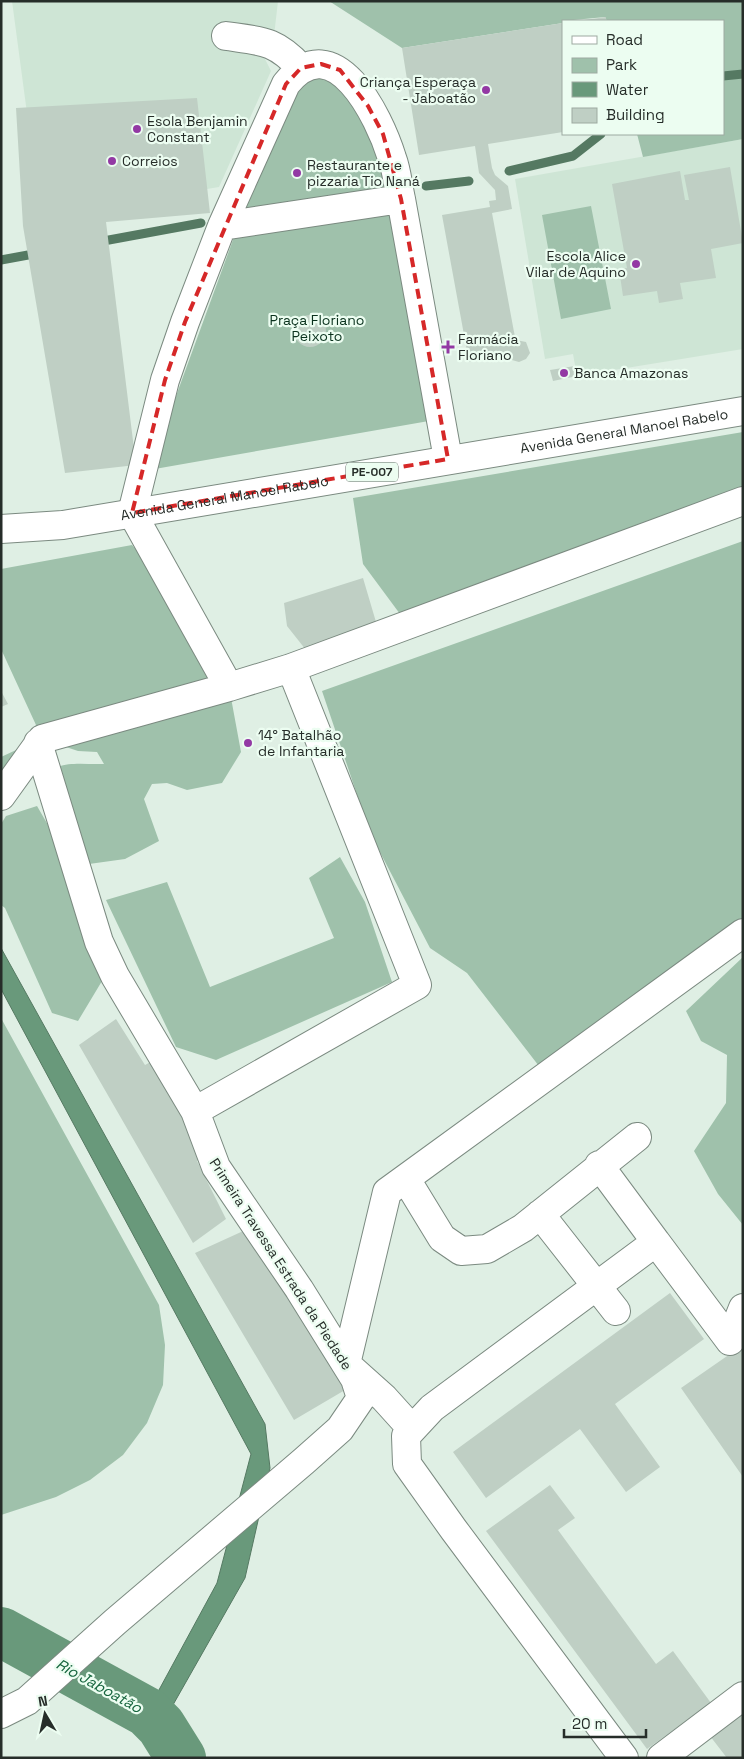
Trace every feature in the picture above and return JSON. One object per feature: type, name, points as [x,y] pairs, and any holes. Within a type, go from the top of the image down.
[{"type":"street","points":[[226,36],[269,42],[282,49],[301,68]]},
{"type":"street","points":[[229,687],[132,513],[164,380],[222,226],[286,84],[301,68],[321,64],[332,66],[351,82],[383,134],[393,159],[448,459]]},
{"type":"street","points":[[222,226],[401,199]]},
{"type":"street","name":"Avenida General Manoel Rabelo","points":[[1,530],[63,525],[743,411]]},
{"type":"street","points":[[1,796],[42,739],[291,668],[743,501]]},
{"type":"street","points":[[195,1111],[417,985],[291,668]]},
{"type":"street","name":"Primeira Travessa Estrada da Piedade","points":[[1,1714],[27,1701],[115,1622],[304,1461],[340,1429],[361,1398],[355,1379],[300,1289],[216,1167],[195,1111],[115,976],[99,942],[38,743]]},
{"type":"street","points":[[412,1429],[384,1398],[346,1364],[387,1192],[743,933]]},
{"type":"street","points":[[406,1179],[442,1238],[461,1251],[487,1249],[522,1228],[599,1165],[637,1137]]},
{"type":"street","points":[[599,1165],[656,1242],[736,1336]]},
{"type":"street","points":[[540,1214],[616,1311]]},
{"type":"street","points":[[624,1758],[407,1464],[406,1436],[432,1408],[656,1242]]},
{"type":"street","points":[[736,1336],[743,1308]]},
{"type":"street","points":[[661,1758],[743,1696]]},
{"type":"highlighted area","points":[[321,64],[340,70],[368,106],[383,134],[401,199],[448,459],[132,513],[165,380],[185,322],[286,84],[301,68]]},
{"type":"shaded area","name":"Esola Benjamin Constant","points":[[12,1],[278,1],[274,36],[261,51],[271,71],[219,187],[43,216],[37,188]]},
{"type":"shaded area","name":"Escola Alice Vilar de Aquino","points":[[743,139],[743,349],[577,376],[573,354],[545,359],[515,179]]},
{"type":"green space","points":[[329,1],[743,1],[743,139],[643,157],[637,135],[724,135],[724,20],[606,20],[605,17],[562,20],[562,23],[402,48]]},
{"type":"green space","name":"Praça Floriano Peixoto","points":[[340,73],[405,198],[446,418],[149,470],[291,81]]},
{"type":"green space","points":[[591,206],[611,309],[561,319],[542,215]]},
{"type":"green space","points":[[743,432],[743,492],[400,614],[363,564],[353,498]]},
{"type":"green space","points":[[743,541],[743,923],[542,1070],[467,973],[430,948],[370,833],[322,691]]},
{"type":"green space","points":[[132,545],[182,604],[229,687],[241,752],[222,783],[187,790],[167,783],[152,784],[144,799],[159,841],[125,859],[89,864],[50,829],[69,863],[105,976],[78,1021],[52,1013],[5,908],[1,905],[1,824],[6,816],[37,806],[48,825],[38,783],[45,775],[60,766],[68,764],[104,764],[97,752],[78,751],[42,739],[1,795],[1,757],[42,738],[1,649],[1,569]]},
{"type":"green space","points":[[340,857],[365,902],[392,982],[216,1060],[176,1047],[106,900],[167,882],[210,987],[334,938],[309,878]]},
{"type":"green space","points":[[743,957],[743,1225],[718,1194],[694,1151],[726,1103],[727,1055],[701,1041],[686,1011]]},
{"type":"green space","points":[[1,1018],[159,1305],[165,1345],[163,1385],[147,1423],[123,1455],[90,1480],[56,1497],[1,1515]]},
{"type":"water","points":[[1,948],[265,1424],[270,1468],[245,1578],[161,1726],[147,1712],[217,1583],[251,1454],[1,989]]},
{"type":"building","points":[[606,17],[606,20],[584,20]]},
{"type":"building","name":"Criança Esperaça - Jaboatão","points":[[562,23],[562,132],[488,144],[492,168],[495,175],[508,186],[512,209],[492,213],[516,340],[526,342],[530,353],[526,359],[519,362],[512,360],[508,354],[469,362],[442,215],[490,207],[489,201],[496,200],[495,190],[479,173],[475,146],[419,155],[402,48]]},
{"type":"building","points":[[197,98],[210,213],[106,222],[136,465],[65,473],[23,226],[16,108]]},
{"type":"building","points":[[730,167],[743,243],[711,249],[716,278],[680,283],[683,299],[659,303],[657,291],[623,296],[619,269],[627,268],[612,184],[680,171],[685,200],[689,200],[684,175]]},
{"type":"building","points":[[310,315],[316,316],[321,320],[325,325],[325,337],[321,342],[316,346],[310,347],[304,346],[299,342],[295,337],[294,331],[295,325],[299,320],[304,316]]},
{"type":"building","name":"Banca Amazonas","points":[[575,366],[577,376],[553,381],[550,370]]},
{"type":"building","points":[[363,578],[376,622],[306,650],[287,626],[284,603]]},
{"type":"building","points":[[1,691],[8,704],[1,707]]},
{"type":"building","points":[[116,1019],[145,1065],[156,1059],[205,1155],[197,1161],[226,1219],[193,1243],[79,1045]]},
{"type":"building","points":[[252,1227],[345,1390],[294,1420],[195,1253]]},
{"type":"building","points":[[670,1293],[704,1339],[615,1404],[660,1467],[626,1492],[580,1429],[486,1498],[453,1452]]},
{"type":"building","points":[[743,1345],[743,1477],[681,1388]]},
{"type":"building","points":[[550,1485],[575,1518],[558,1530],[656,1664],[673,1651],[711,1703],[647,1749],[486,1531]]},
{"type":"building","points":[[743,1711],[743,1758],[727,1758],[710,1736]]},
{"type":"waterway","points":[[724,76],[743,74]]},
{"type":"waterway","points":[[509,171],[573,156],[600,135]]},
{"type":"waterway","points":[[426,186],[469,181]]},
{"type":"waterway","points":[[98,242],[201,223]]},
{"type":"waterway","points":[[1,260],[39,253]]},
{"type":"waterway","name":"Rio Jaboatão","points":[[1,1632],[147,1712],[161,1726],[181,1758]]},
{"type":"place","name":"Criança Esperaça - Jaboatão","points":[[486,90]]},
{"type":"place","name":"Esola Benjamin Constant","points":[[137,129]]},
{"type":"place","name":"Correios","points":[[112,161]]},
{"type":"place","name":"Restaurante e pizzaria Tio Naná","points":[[297,173]]},
{"type":"place","name":"Escola Alice Vilar de Aquino","points":[[636,264]]},
{"type":"place","name":"Farmácia Floriano","points":[[448,347]]},
{"type":"place","name":"Banca Amazonas","points":[[564,373]]},
{"type":"place","name":"14° Batalhão de Infantaria","points":[[248,743]]}]
